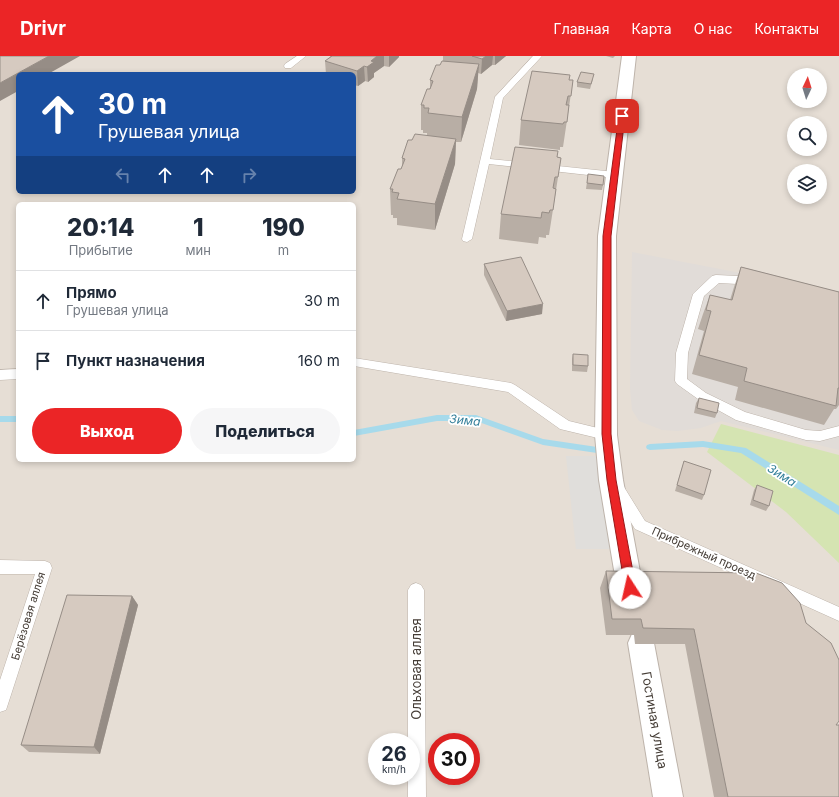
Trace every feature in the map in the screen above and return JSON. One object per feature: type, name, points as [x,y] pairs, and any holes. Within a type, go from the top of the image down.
[{"type":"street","points":[[629,56],[607,236],[606,434],[630,588]]},
{"type":"street","name":"Гостиная улица","points":[[641,644],[668,797]]},
{"type":"lane","points":[[288,66],[302,56]]},
{"type":"lane","points":[[467,239],[499,97],[538,56]]},
{"type":"lane","points":[[485,161],[615,175]]},
{"type":"lane","points":[[767,286],[738,280],[716,279],[699,294],[682,353],[681,381],[702,396],[741,416],[806,435],[820,436],[839,431]]},
{"type":"lane","points":[[356,362],[512,388],[565,425],[606,434]]},
{"type":"lane","points":[[0,375],[16,374]]},
{"type":"lane","name":"Прибрежный проезд","points":[[612,480],[640,525],[839,614]]},
{"type":"lane","name":"Берёзовая аллея","points":[[0,567],[45,568],[0,704]]},
{"type":"lane","name":"Ольховая аллея","points":[[416,590],[417,797]]},
{"type":"shaded area","points":[[0,56],[839,56],[839,797],[0,797]]},
{"type":"shaded area","points":[[632,252],[839,292],[839,450],[721,421],[701,428],[678,431],[662,430],[639,421],[632,410],[630,389]]},
{"type":"shaded area","points":[[566,456],[597,456],[611,549],[576,549]]},
{"type":"green space","points":[[721,424],[839,455],[839,563],[786,512],[707,452]]},
{"type":"building","points":[[0,56],[49,56],[20,72],[16,72],[16,74],[0,83]]},
{"type":"building","points":[[332,56],[377,56],[371,61],[374,62],[357,71],[325,61]]},
{"type":"building","points":[[472,56],[486,56],[482,59]]},
{"type":"building","points":[[442,61],[479,64],[462,117],[428,113],[429,108],[424,108],[424,105],[421,105],[427,89],[430,89],[433,81],[430,80],[436,65],[440,65]]},
{"type":"building","points":[[532,71],[570,75],[569,80],[573,80],[571,96],[568,96],[566,105],[569,105],[567,122],[564,122],[563,124],[521,120]]},
{"type":"building","points":[[581,72],[594,74],[591,84],[577,82]]},
{"type":"building","points":[[415,134],[456,139],[435,204],[397,199],[399,193],[392,192],[393,189],[390,189],[398,169],[401,169],[405,159],[402,158],[408,140],[412,140]]},
{"type":"building","points":[[515,147],[558,151],[557,157],[561,158],[558,177],[555,177],[553,188],[556,189],[553,210],[550,210],[549,213],[542,212],[541,218],[501,214]]},
{"type":"building","points":[[588,174],[604,176],[603,185],[587,183]]},
{"type":"building","points":[[521,257],[543,304],[507,311],[484,264]]},
{"type":"building","points":[[741,267],[839,292],[839,388],[836,406],[744,381],[747,368],[699,355],[711,311],[706,310],[710,295],[732,300]]},
{"type":"building","points":[[573,354],[588,355],[588,366],[573,365]]},
{"type":"building","points":[[699,398],[719,403],[717,413],[697,408]]},
{"type":"building","points":[[684,461],[711,470],[704,495],[677,485]]},
{"type":"building","points":[[757,485],[773,491],[769,506],[753,500]]},
{"type":"building","points":[[606,571],[756,573],[782,583],[800,603],[806,623],[831,643],[839,660],[839,721],[836,725],[839,725],[839,797],[728,797],[694,629],[643,628],[641,619],[612,619]]},
{"type":"building","points":[[67,595],[132,596],[94,747],[21,745]]},
{"type":"waterway","name":"Зима","points":[[356,433],[437,418],[476,418],[543,442],[597,450]]},
{"type":"waterway","name":"Зима","points":[[0,419],[16,419]]},
{"type":"waterway","name":"Зима","points":[[650,447],[703,444],[743,450],[839,511]]},
{"type":"route","points":[[622,116],[607,236],[606,434],[630,588]]}]
